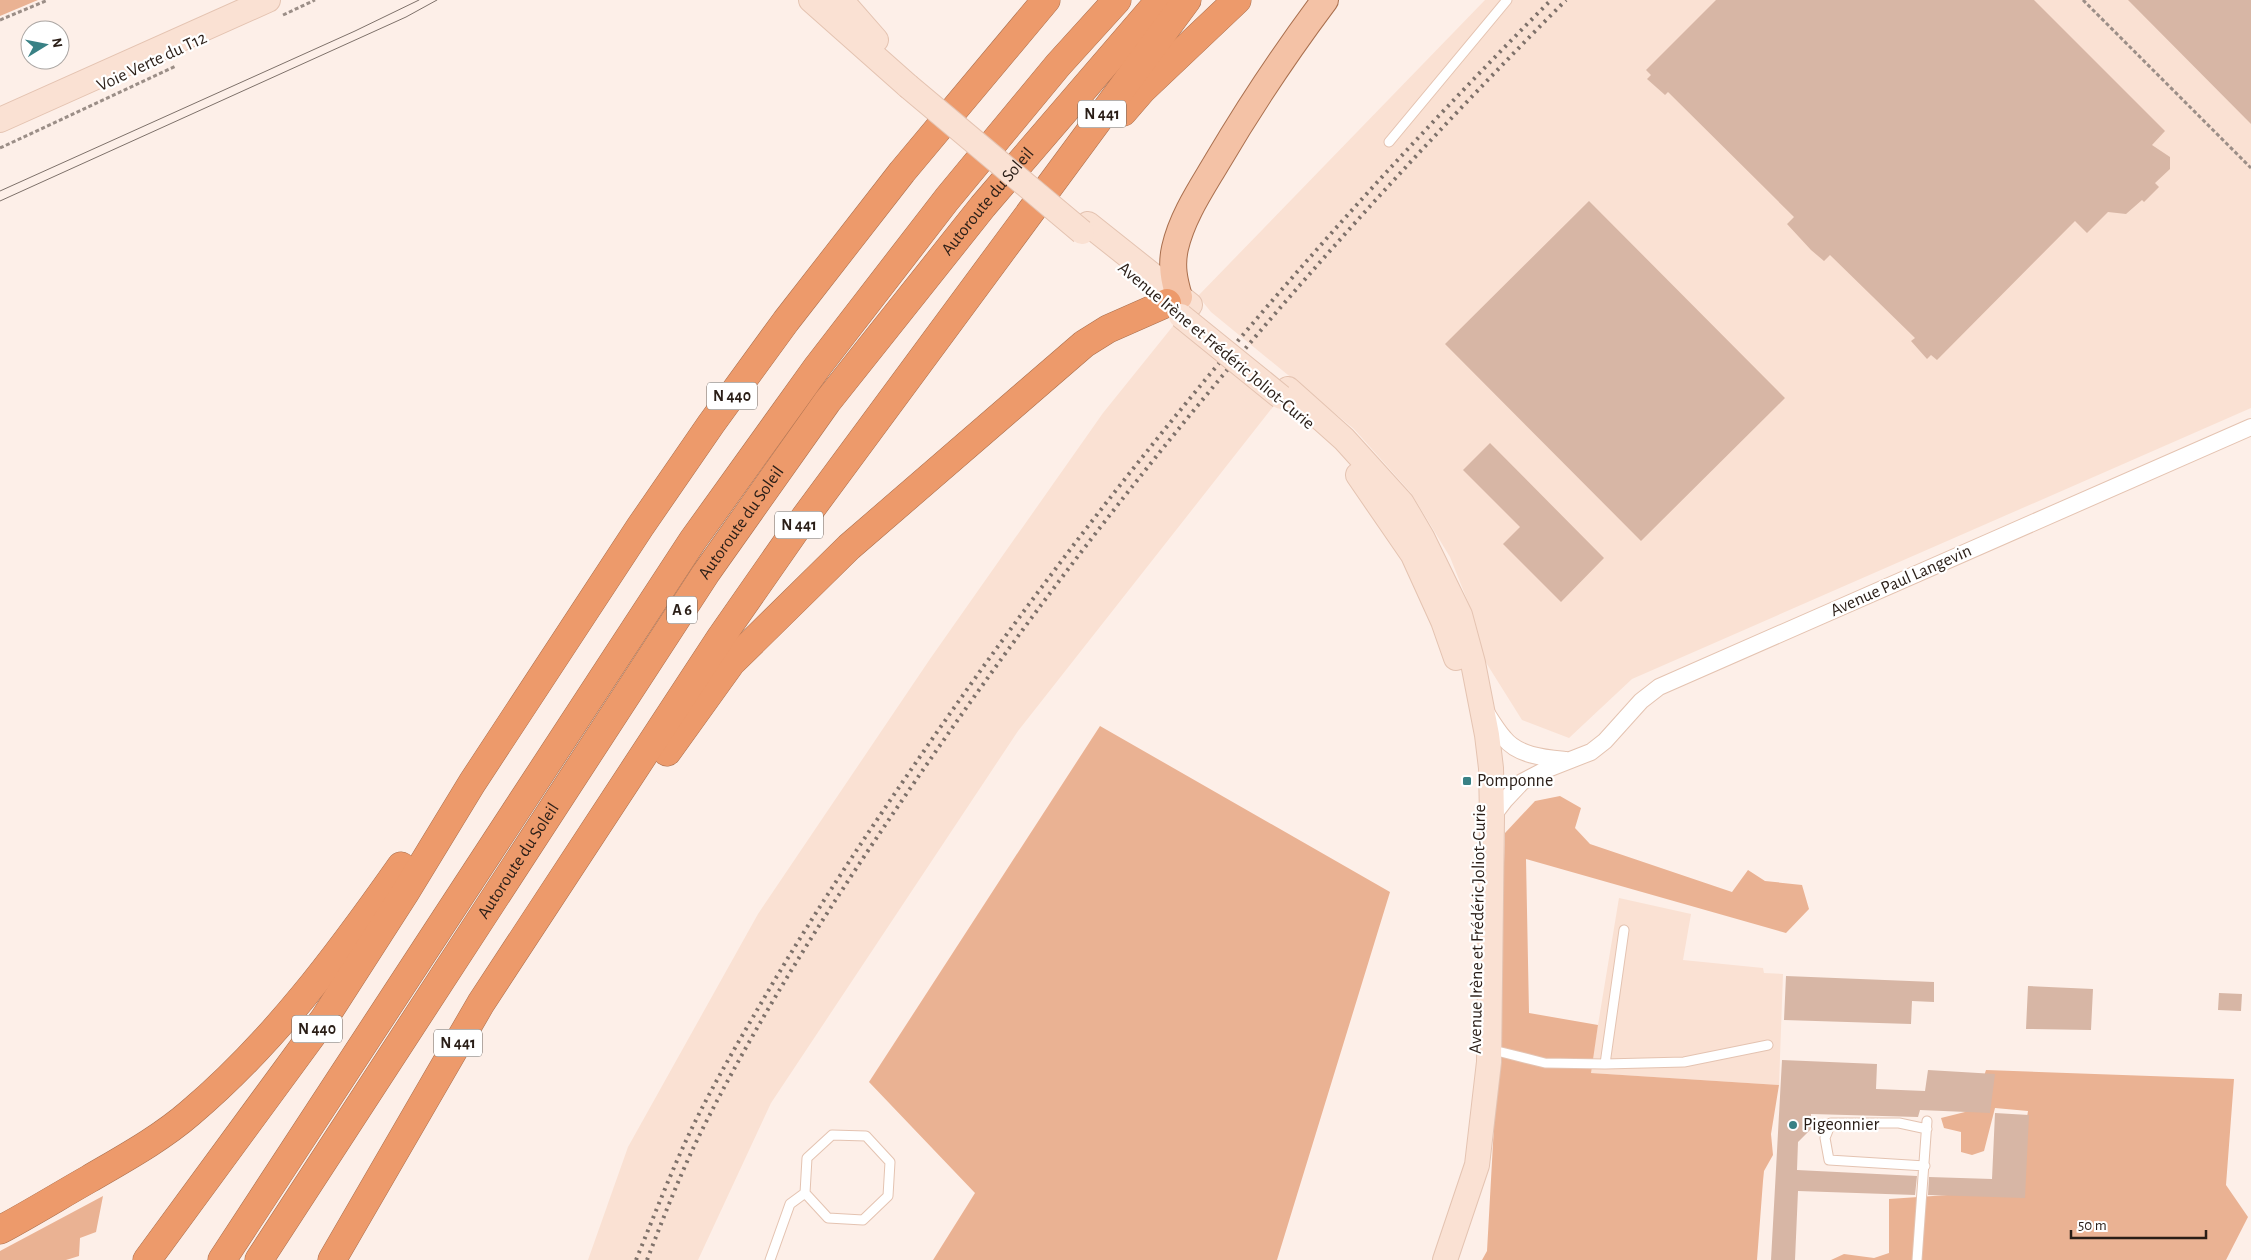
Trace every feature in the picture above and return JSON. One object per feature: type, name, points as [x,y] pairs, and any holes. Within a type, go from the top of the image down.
[{"type":"highway","name":"N 440","points":[[147,1260],[324,1019],[405,894],[469,788],[640,527],[775,337],[902,172],[1046,0]]},
{"type":"highway","name":"Autoroute du Soleil","points":[[222,1260],[693,540],[818,366],[947,199],[1058,65],[1117,0]]},
{"type":"highway","name":"Autoroute du Soleil","points":[[259,1260],[706,573],[827,402],[983,206],[1160,0]]},
{"type":"highway","name":"N 441","points":[[332,1260],[481,1003],[721,636],[797,528],[1187,0]]},
{"type":"highway","points":[[1018,228],[1142,90],[1237,0]]},
{"type":"highway","points":[[595,831],[620,817],[731,663],[850,547],[1084,344],[1108,329],[1179,305]]},
{"type":"highway","points":[[0,1230],[148,1143],[189,1114],[228,1080],[268,1038],[338,954],[419,841],[469,788]]},
{"type":"main road","name":"Avenue Irène et Frédéric Joliot-Curie","points":[[811,0],[1284,393],[1344,439],[1402,502],[1422,537],[1460,615],[1473,664],[1491,768],[1489,1049],[1477,1165],[1446,1260]]},
{"type":"main road","name":"Avenue Irène et Frédéric Joliot-Curie","points":[[841,0],[911,82]]},
{"type":"main road","points":[[1179,305],[1172,266],[1182,226],[1198,194],[1248,110],[1296,38],[1325,0]]},
{"type":"main road","points":[[0,120],[274,8]]},
{"type":"main road","name":"Avenue Irène et Frédéric Joliot-Curie","points":[[1284,393],[1361,477],[1413,555],[1444,621],[1459,665],[1472,734],[1478,777],[1481,856],[1477,1056],[1473,1123],[1462,1178],[1439,1242],[1430,1260]]},
{"type":"street","name":"Avenue Paul Langevin","points":[[1492,817],[1522,782],[1591,752],[1605,741],[1640,701],[1668,683],[2251,427]]},
{"type":"street","points":[[1481,705],[1505,740],[1522,751],[1545,758],[1569,761]]},
{"type":"lane","points":[[1388,142],[1507,0]]},
{"type":"lane","points":[[1604,1064],[1624,930]]},
{"type":"lane","points":[[1489,1049],[1545,1063],[1604,1064],[1684,1062],[1768,1045]]},
{"type":"lane","points":[[1917,1260],[1924,1166],[1927,1125],[1831,1123],[1825,1138],[1829,1160],[1924,1166]]},
{"type":"lane","points":[[832,1135],[866,1136],[890,1162],[888,1196],[863,1220],[828,1218],[805,1193],[807,1158],[832,1135]]},
{"type":"lane","points":[[770,1260],[790,1204],[805,1193]]},
{"type":"path","points":[[0,20],[48,0]]},
{"type":"path","points":[[274,8],[315,0]]},
{"type":"path","points":[[2083,0],[2251,168]]},
{"type":"path","name":"Voie Verte du T12","points":[[0,148],[180,64]]},
{"type":"shaded area","points":[[0,0],[38,0],[0,16]]},
{"type":"shaded area","points":[[1485,0],[2251,0],[2251,408],[1632,679],[1569,738],[1522,720],[1485,661],[1472,612],[1450,557],[1411,493],[1354,429],[1211,312],[1198,296]]},
{"type":"shaded area","points":[[1173,326],[1193,336],[1276,403],[1018,731],[771,1103],[698,1260],[588,1260],[628,1147],[758,914],[930,659],[1103,413]]},
{"type":"shaded area","points":[[1100,726],[1390,892],[1277,1260],[933,1260],[975,1193],[869,1082]]},
{"type":"shaded area","points":[[1560,796],[1581,808],[1575,828],[1590,844],[1732,892],[1748,870],[1765,881],[1802,885],[1809,909],[1786,933],[1526,859],[1529,1013],[1598,1025],[1591,1073],[1779,1085],[1771,1134],[1773,1155],[1764,1171],[1757,1260],[1482,1260],[1487,1251],[1497,1072],[1505,833],[1535,801]]},
{"type":"shaded area","points":[[1619,898],[1691,914],[1683,960],[1763,968],[1764,973],[1783,974],[1779,1085],[1590,1073]]},
{"type":"shaded area","points":[[1986,1070],[2234,1079],[2226,1185],[2248,1217],[2226,1260],[1831,1260],[1844,1254],[1874,1258],[1889,1253],[1889,1199],[1977,1193],[2020,1161],[2028,1111],[1995,1108],[1984,1151],[1972,1155],[1961,1152],[1961,1132],[1944,1128],[1941,1118],[1973,1110]]},
{"type":"shaded area","points":[[103,1196],[96,1232],[80,1238],[79,1256],[66,1260],[0,1260],[0,1251]]},
{"type":"building","points":[[1716,0],[2034,0],[2165,131],[2152,145],[2170,157],[2170,169],[2155,183],[2159,187],[2144,202],[2142,200],[2126,214],[2108,212],[2087,233],[2075,221],[1937,360],[1931,355],[1927,359],[1911,341],[1915,338],[1830,255],[1824,261],[1811,250],[1787,224],[1794,217],[1668,92],[1665,95],[1647,79],[1651,75],[1646,70]]},
{"type":"building","points":[[2128,0],[2251,0],[2251,124]]},
{"type":"building","points":[[1589,201],[1785,398],[1641,541],[1445,344]]},
{"type":"building","points":[[1490,443],[1604,558],[1561,602],[1503,544],[1520,527],[1463,470]]},
{"type":"building","points":[[1786,976],[1934,982],[1934,1002],[1912,1001],[1911,1024],[1784,1020]]},
{"type":"building","points":[[2028,986],[2093,989],[2091,1030],[2026,1029]]},
{"type":"building","points":[[2219,993],[2242,994],[2241,1011],[2218,1010]]},
{"type":"building","points":[[1782,1060],[1877,1064],[1876,1089],[1925,1091],[1928,1070],[1995,1074],[1990,1113],[1920,1110],[1918,1117],[1811,1114],[1811,1129],[1798,1142],[1797,1170],[1917,1176],[1915,1195],[1798,1191],[1795,1260],[1771,1260]]},
{"type":"building","points":[[1995,1113],[2029,1115],[2025,1198],[1928,1195],[1929,1177],[1992,1179]]},
{"type":"tram line","points":[[0,191],[355,31],[419,0]]},
{"type":"tram line","points":[[0,201],[406,17],[437,0]]},
{"type":"railway","points":[[636,1260],[691,1130],[760,1005],[861,843],[997,648],[1145,454],[1301,267],[1466,87],[1551,0]]},
{"type":"railway","points":[[647,1260],[666,1211],[702,1130],[779,990],[865,855],[997,665],[1072,564],[1149,466],[1309,274],[1478,90],[1566,0]]},
{"type":"place","name":"Pomponne","points":[[1467,781]]},
{"type":"place","name":"Pigeonnier","points":[[1793,1125]]}]
